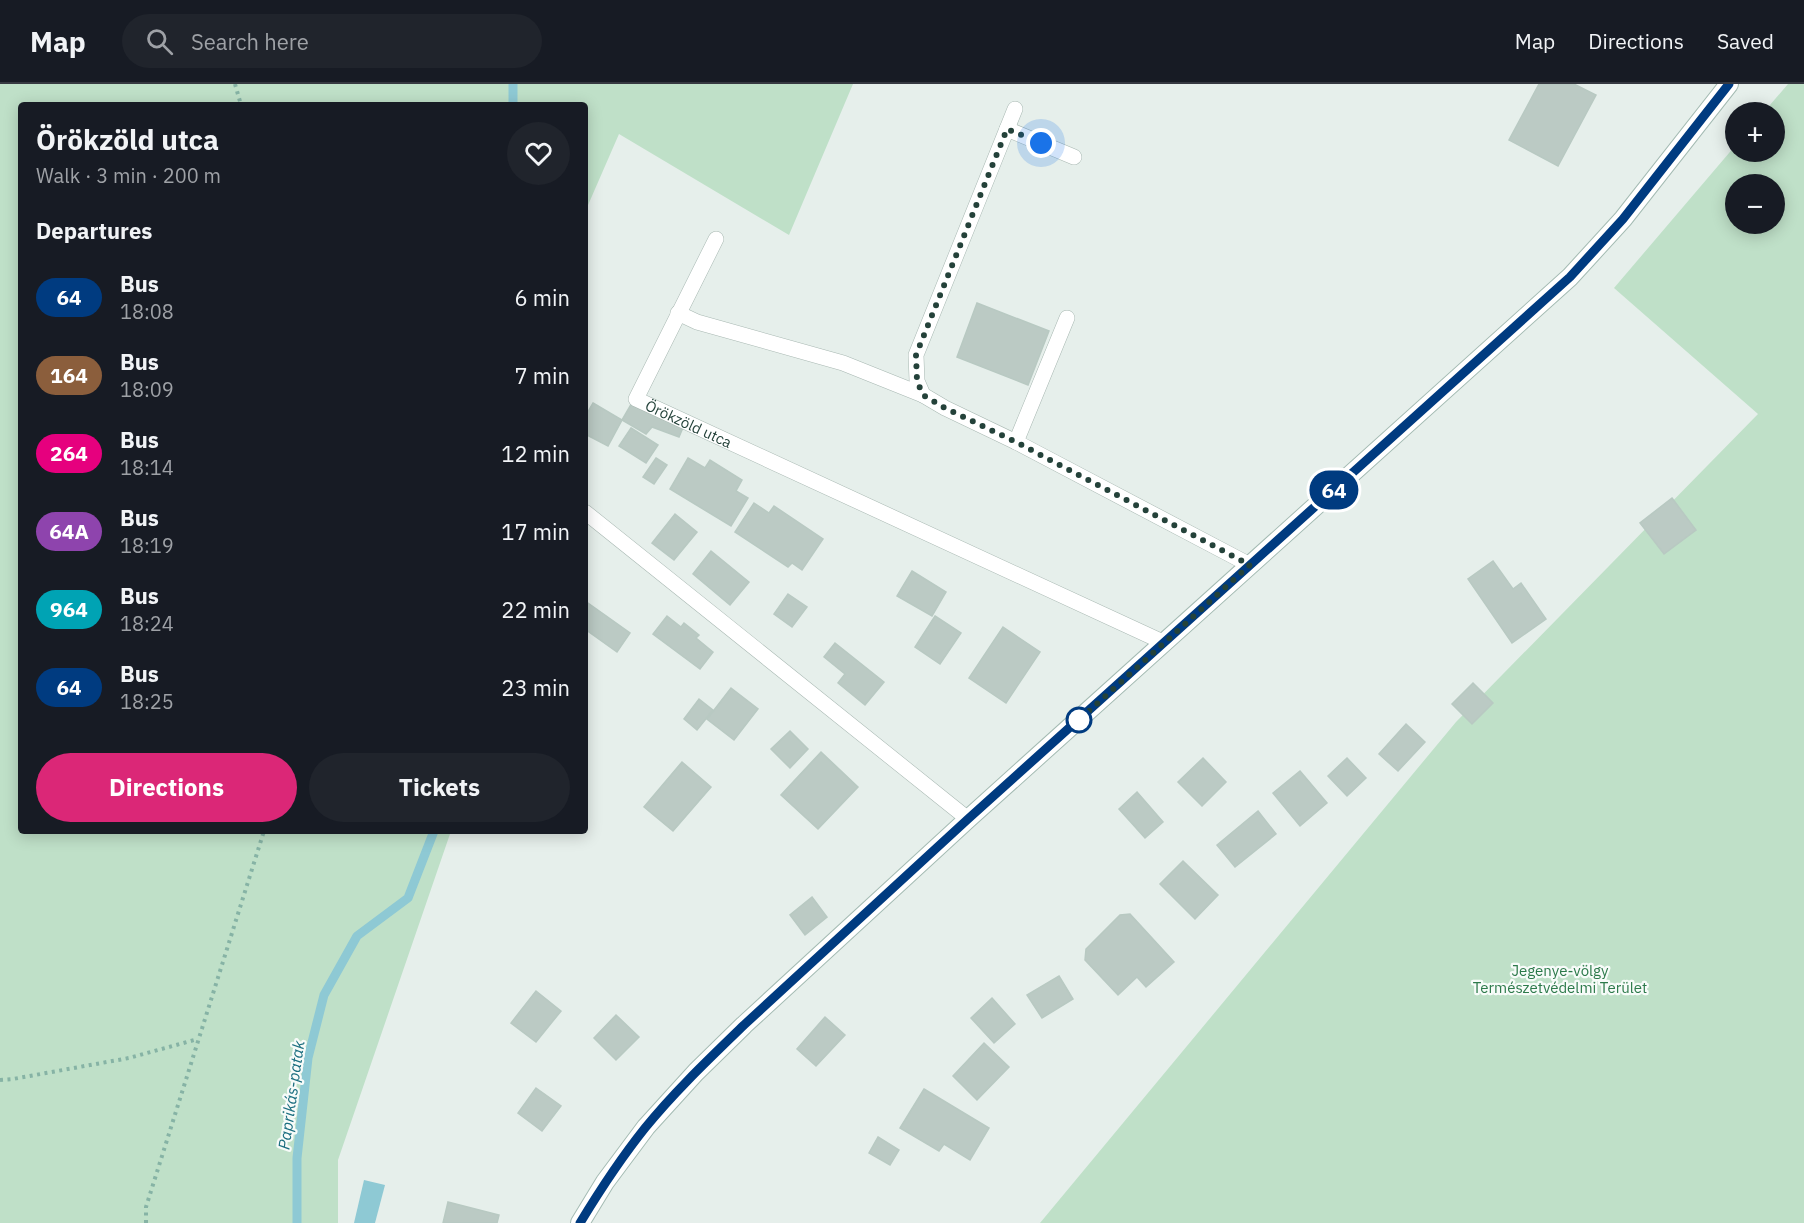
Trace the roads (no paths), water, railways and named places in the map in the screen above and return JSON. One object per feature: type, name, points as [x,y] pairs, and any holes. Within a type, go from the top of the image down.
[{"type":"main road","points":[[580,1223],[605,1182],[646,1127],[696,1072],[968,819],[1570,277],[1623,219],[1729,84]]},
{"type":"lane","points":[[923,395],[917,381],[916,355],[1015,109]]},
{"type":"lane","points":[[1007,129],[1074,157]]},
{"type":"lane","name":"Örökzöld utca","points":[[716,239],[636,399],[1165,643]]},
{"type":"lane","points":[[678,313],[697,322],[843,363],[923,395],[1250,565]]},
{"type":"lane","points":[[1016,442],[1067,318]]},
{"type":"lane","points":[[588,514],[968,819]]},
{"type":"water","points":[[364,1180],[385,1185],[375,1223],[354,1223]]},
{"type":"waterway","name":"Paprikás-patak","points":[[513,84],[513,102]]},
{"type":"waterway","name":"Paprikás-patak","points":[[297,1223],[297,1158],[308,1058],[324,995],[357,936],[408,898],[433,834]]},
{"type":"park label","name":"Jegenye-völgy Természetvédelmi Terület","points":[[1560,978]]}]
